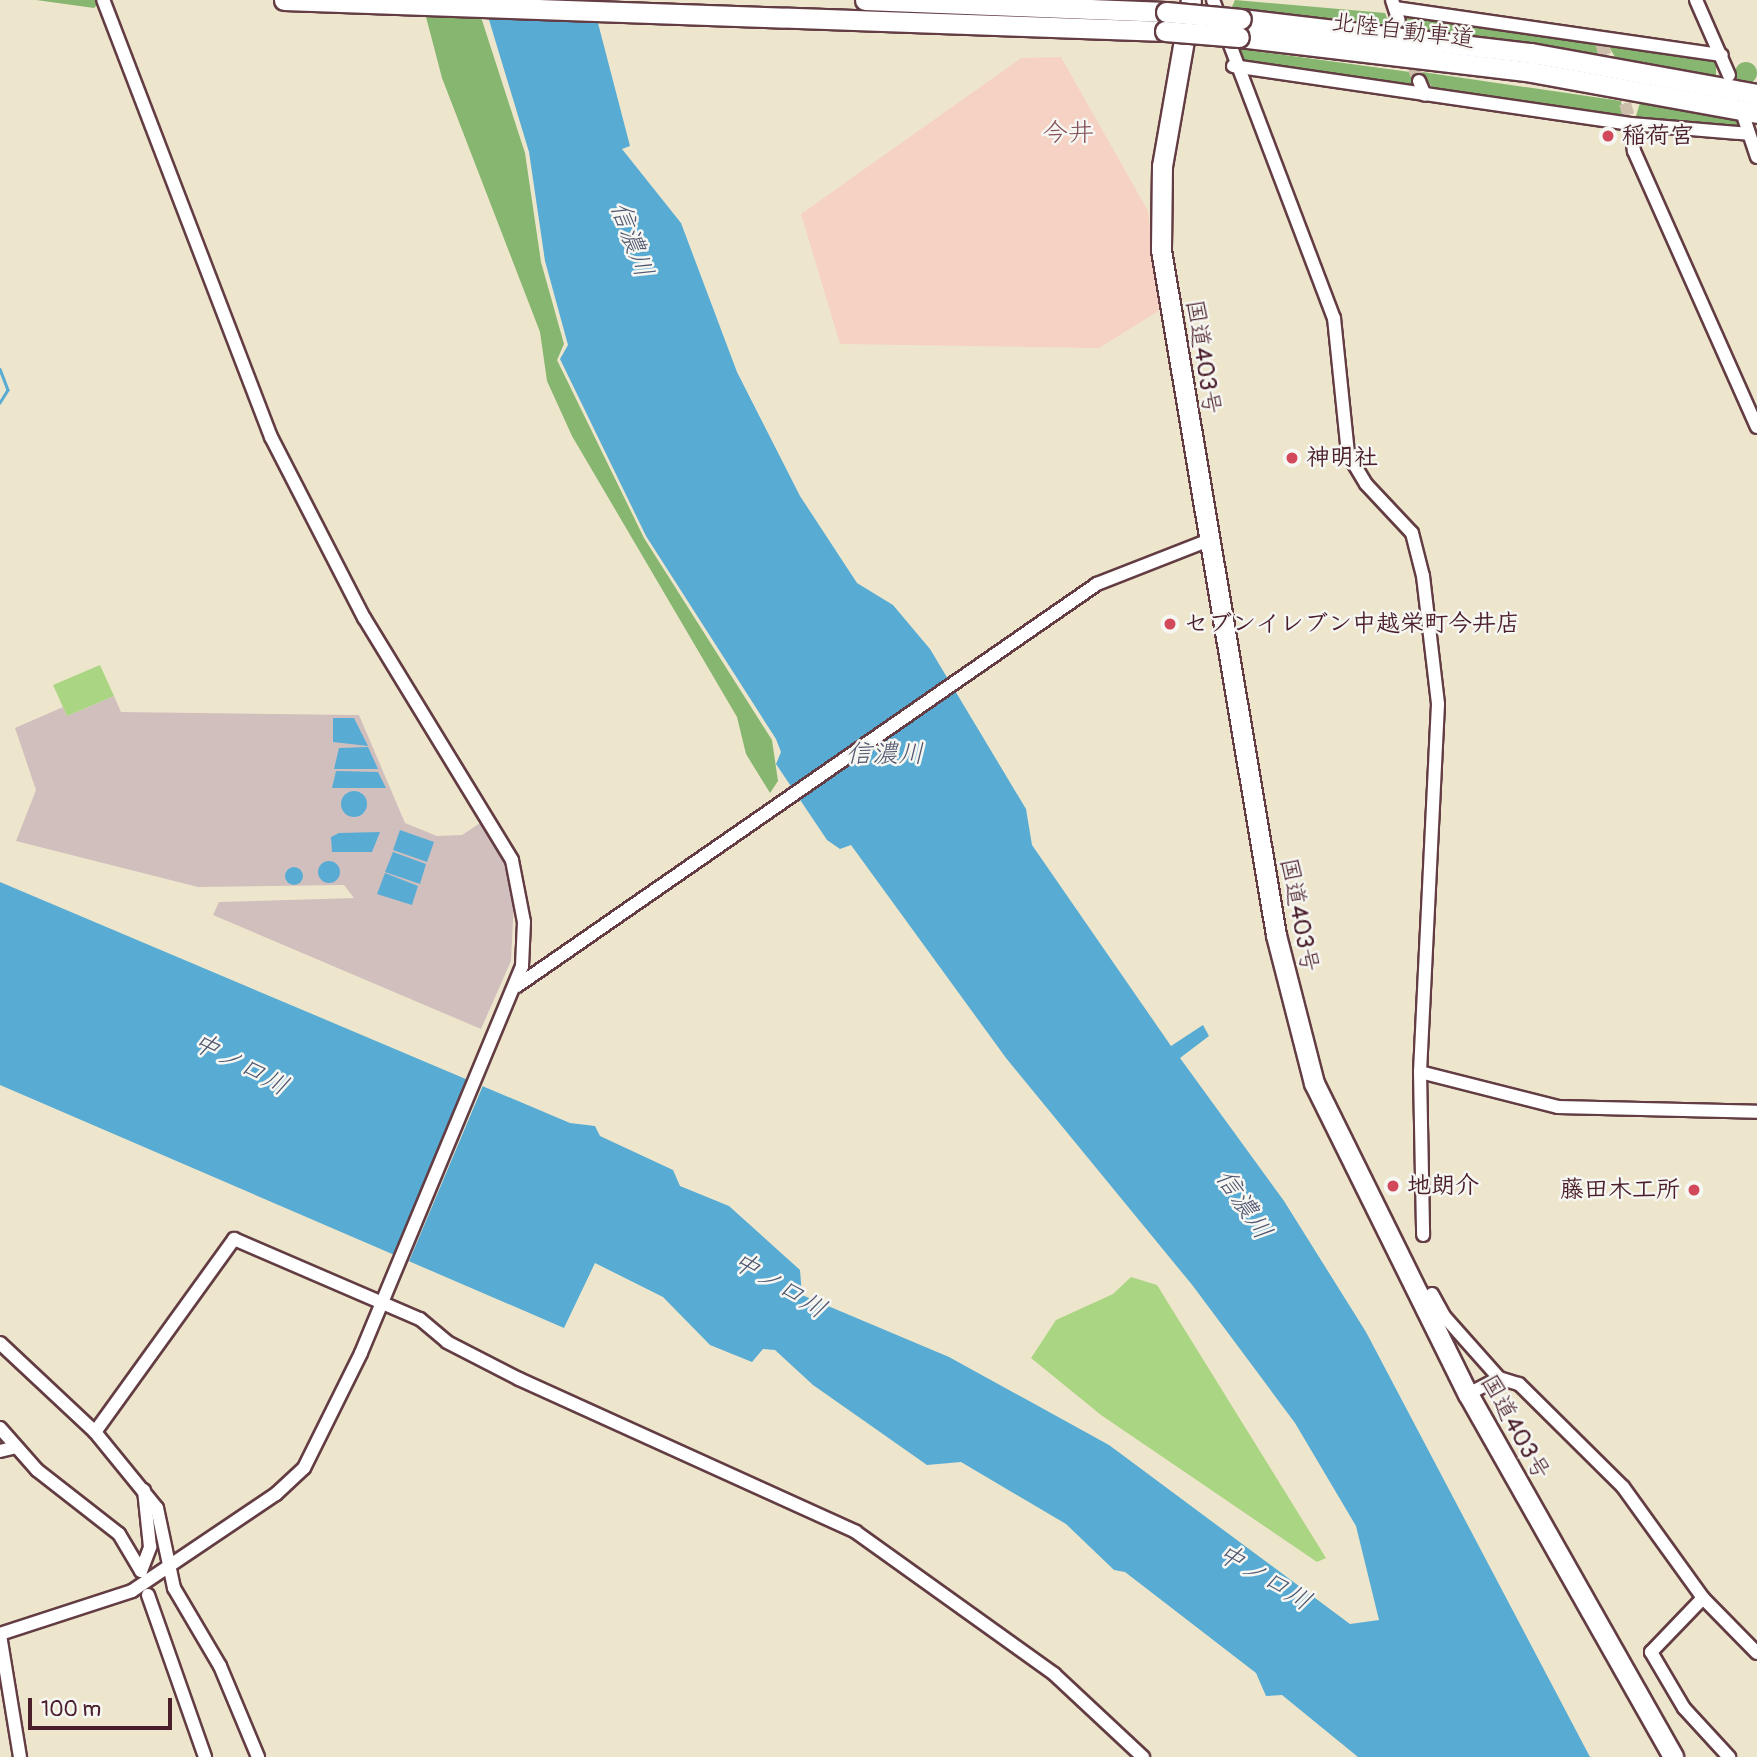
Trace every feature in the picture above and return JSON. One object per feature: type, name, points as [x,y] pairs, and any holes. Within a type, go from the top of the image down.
[{"type":"highway","name":"北陸自動車道","points":[[284,0],[668,15],[1166,22]]},
{"type":"highway","name":"北陸自動車道","points":[[865,0],[1531,53],[1757,94]]},
{"type":"highway","name":"国道403号","points":[[1191,0],[1158,201],[1207,541],[1276,935],[1314,1083],[1468,1394],[1673,1757]]},
{"type":"highway","name":"北陸自動車道","points":[[1240,28],[1532,72],[1751,116]]},
{"type":"street","points":[[20,1757],[0,1634],[113,1598],[170,1570],[304,1468],[382,1302],[517,986],[524,922],[512,860],[364,618],[271,437],[103,0]]},
{"type":"street","points":[[1213,0],[1233,66],[1334,318],[1354,469],[1412,533],[1433,654],[1438,704],[1419,1072],[1423,1235]]},
{"type":"street","points":[[1696,0],[1729,75]]},
{"type":"street","points":[[1396,10],[1722,55]]},
{"type":"street","points":[[1233,66],[1631,124],[1749,134]]},
{"type":"street","points":[[1419,81],[1425,95]]},
{"type":"street","points":[[1751,116],[1749,134],[1757,157]]},
{"type":"street","points":[[1631,124],[1634,151],[1757,427]]},
{"type":"street","points":[[517,986],[1097,584],[1207,541]]},
{"type":"street","points":[[1419,1072],[1558,1107],[1757,1112]]},
{"type":"street","points":[[95,1432],[234,1239],[382,1302],[519,1380],[856,1532],[1044,1666],[1143,1757]]},
{"type":"street","points":[[1432,1294],[1444,1316],[1499,1378],[1519,1384],[1623,1487],[1703,1598],[1757,1653]]},
{"type":"street","points":[[0,1343],[95,1432],[144,1489],[164,1526],[170,1570],[258,1757]]},
{"type":"street","points":[[1468,1394],[1499,1378]]},
{"type":"street","points":[[0,1428],[16,1447],[119,1534],[141,1571],[150,1547],[144,1489]]},
{"type":"street","points":[[0,1451],[16,1447]]},
{"type":"street","points":[[148,1595],[205,1757]]},
{"type":"street","points":[[1703,1598],[1651,1652],[1684,1708],[1729,1757]]},
{"type":"shaded area","points":[[1061,57],[1148,211],[1160,310],[1099,348],[840,344],[801,214],[1021,58]]},
{"type":"shaded area","points":[[114,696],[121,712],[359,715],[405,823],[437,836],[462,835],[480,823],[503,860],[514,901],[511,961],[481,1029],[213,915],[219,902],[354,898],[344,885],[198,887],[16,841],[36,790],[15,728],[63,707],[67,716]]},
{"type":"green space","points":[[36,0],[98,0],[99,3],[94,8]]},
{"type":"green space","points":[[1235,0],[1385,13],[1392,30],[1231,9]]},
{"type":"green space","points":[[425,13],[480,14],[525,153],[541,262],[564,344],[557,360],[644,538],[772,740],[778,781],[770,793],[746,754],[737,717],[572,436],[547,381],[540,332],[442,78]]},
{"type":"green space","points":[[1404,14],[1596,41],[1598,55],[1405,31]]},
{"type":"green space","points":[[1607,43],[1716,59],[1716,78],[1615,57]]},
{"type":"green space","points":[[1232,48],[1410,72],[1415,85],[1412,90],[1236,61]]},
{"type":"green space","points":[[1746,62],[1756,69],[1757,73],[1750,83],[1746,84],[1736,77],[1735,73],[1742,63]]},
{"type":"green space","points":[[1422,72],[1621,101],[1624,119],[1434,90]]},
{"type":"green space","points":[[1640,103],[1741,122],[1739,132],[1635,119]]},
{"type":"green space","points":[[100,665],[114,696],[67,716],[53,685]]},
{"type":"green space","points":[[1131,1277],[1157,1285],[1326,1558],[1317,1562],[1101,1415],[1031,1358],[1056,1320],[1113,1294]]},
{"type":"water","points":[[483,0],[592,0],[630,146],[622,149],[681,223],[737,372],[800,496],[857,583],[893,605],[930,649],[1026,809],[1032,845],[1171,1046],[1203,1025],[1209,1036],[1180,1058],[1284,1201],[1366,1332],[1590,1757],[1358,1757],[1282,1695],[1266,1696],[1256,1673],[1125,1572],[1114,1570],[1066,1524],[961,1462],[927,1465],[813,1385],[775,1350],[763,1349],[752,1362],[710,1345],[663,1297],[595,1263],[564,1328],[0,1085],[0,882],[570,1123],[595,1126],[600,1136],[673,1170],[680,1186],[729,1206],[800,1270],[802,1295],[949,1357],[1109,1445],[1350,1624],[1379,1620],[1356,1526],[1295,1423],[1193,1286],[1006,1058],[851,845],[840,849],[827,840],[776,764],[781,752],[776,739],[646,536],[560,359],[568,345],[545,261],[529,152]]},
{"type":"water","points":[[333,718],[354,718],[368,746],[333,742]]},
{"type":"water","points":[[368,747],[378,769],[334,769],[339,748]]},
{"type":"water","points":[[336,771],[378,772],[386,788],[332,788]]},
{"type":"water","points":[[354,791],[363,795],[367,804],[363,813],[354,817],[345,813],[341,804],[345,795]]},
{"type":"water","points":[[400,830],[434,842],[427,862],[393,850]]},
{"type":"water","points":[[380,832],[372,852],[332,852],[331,837],[339,833]]},
{"type":"water","points":[[393,852],[426,864],[420,884],[385,872]]},
{"type":"water","points":[[329,861],[337,864],[340,872],[337,880],[329,883],[321,880],[318,872],[321,864]]},
{"type":"water","points":[[290,867],[298,867],[303,876],[301,883],[290,885],[285,880],[285,872]]},
{"type":"water","points":[[385,873],[418,886],[412,905],[377,894]]},
{"type":"pier","points":[[472,1078],[484,1083],[407,1266],[394,1260]]},
{"type":"waterway","points":[[0,369],[8,390],[0,403]]},
{"type":"tunnel","points":[[1601,44],[1612,69]]},
{"type":"tunnel","points":[[1407,52],[1419,81]]},
{"type":"tunnel","points":[[1620,86],[1631,124]]},
{"type":"place","name":"稲荷宮","points":[[1608,136]]},
{"type":"place","name":"神明社","points":[[1292,458]]},
{"type":"place","name":"セブンイレブン中越栄町今井店","points":[[1170,624]]},
{"type":"place","name":"地朗介","points":[[1393,1186]]},
{"type":"place","name":"藤田木工所","points":[[1694,1190]]},
{"type":"district","name":"今井","points":[[1068,134]]},
{"type":"water label","name":"信濃川","points":[[631,240]]},
{"type":"water label","name":"信濃川","points":[[885,755]]},
{"type":"water label","name":"中ノ口川","points":[[240,1065]]},
{"type":"water label","name":"信濃川","points":[[1243,1205]]},
{"type":"water label","name":"中ノ口川","points":[[779,1286]]},
{"type":"water label","name":"中ノ口川","points":[[1264,1578]]}]
